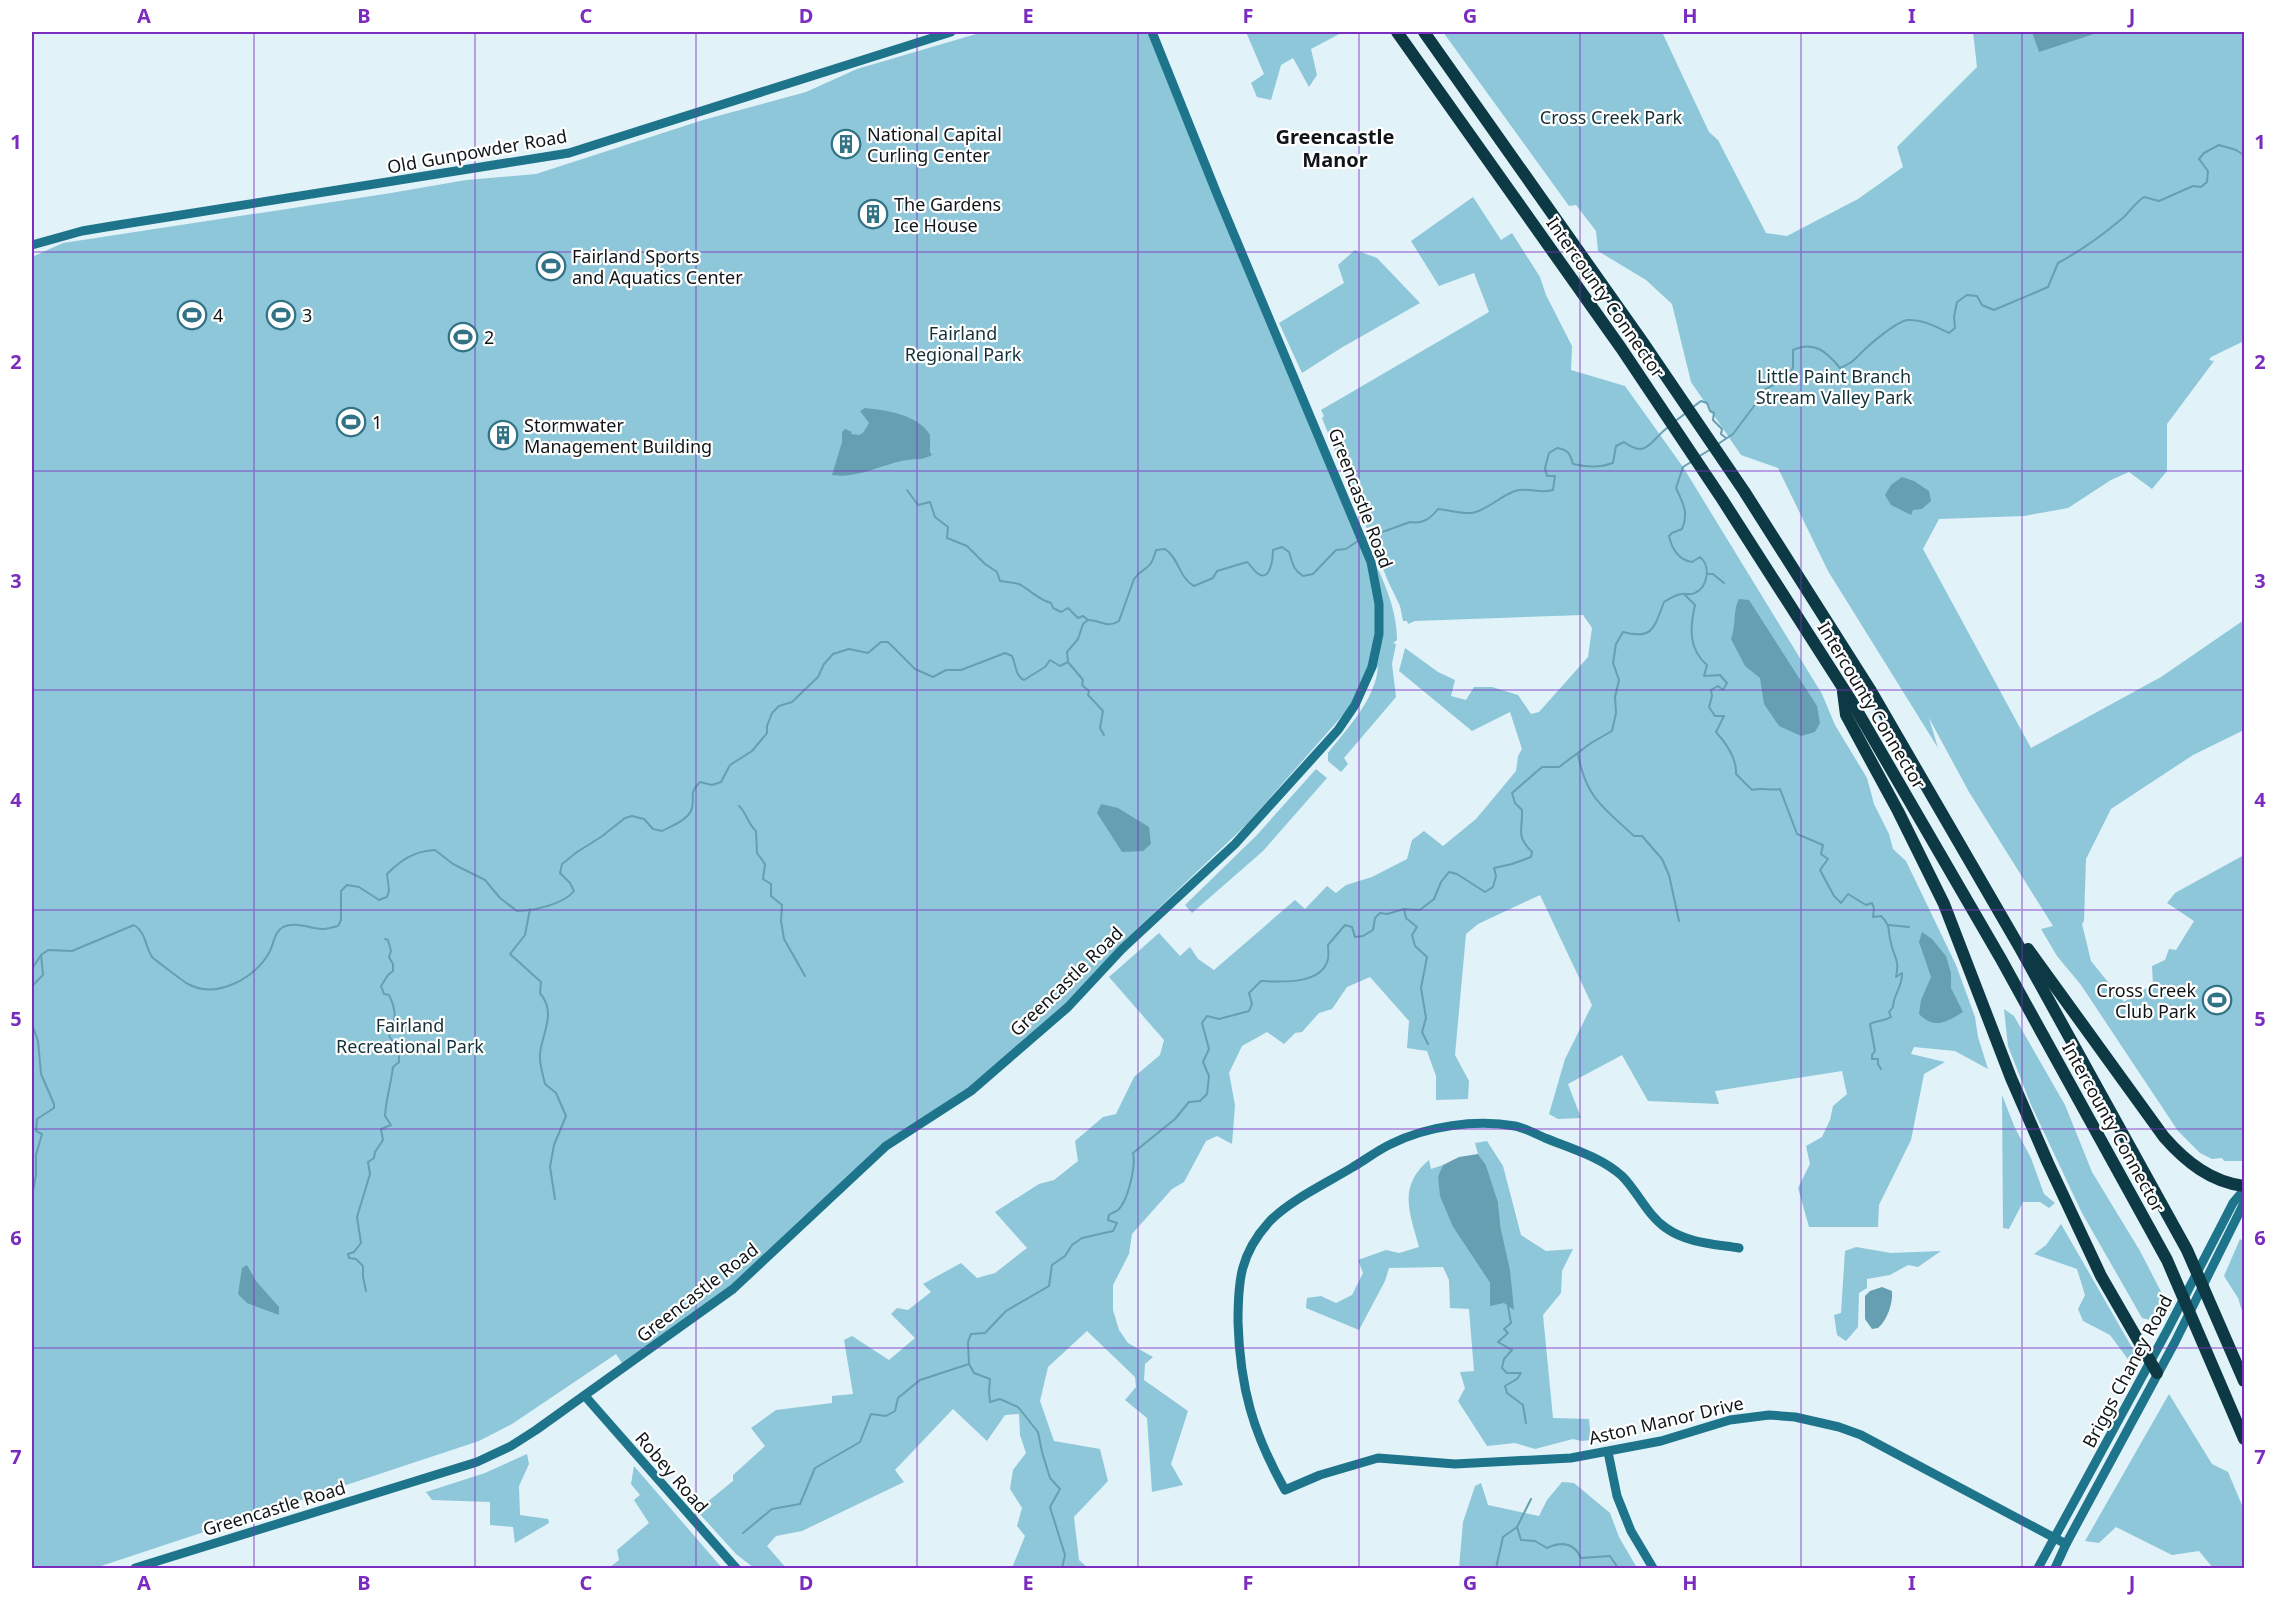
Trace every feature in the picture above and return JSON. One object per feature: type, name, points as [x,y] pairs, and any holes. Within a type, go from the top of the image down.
[{"type":"highway","name":"Intercounty Connector","points":[[1397,32],[1622,348],[1852,702],[2001,959],[2167,1260],[2244,1439]]},
{"type":"highway","name":"Intercounty Connector","points":[[1424,32],[1642,341],[1744,491],[1871,691],[1989,894],[2187,1250],[2244,1381]]},
{"type":"highway","points":[[1843,690],[1846,716],[1898,811],[1944,904],[2011,1078],[2048,1163],[2101,1276],[2157,1372]]},
{"type":"highway","points":[[1989,894],[2175,1149],[2197,1168],[2215,1179],[2244,1188]]},
{"type":"street","name":"Old Gunpowder Road","points":[[32,245],[82,231],[569,153],[951,32]]},
{"type":"street","name":"Greencastle Road","points":[[135,1569],[477,1462],[511,1446],[585,1396],[733,1289],[886,1146],[964,1096],[1068,1006],[1122,948],[1235,844],[1338,730],[1355,705],[1372,667],[1379,634],[1379,604],[1373,568],[1365,543],[1219,198],[1152,32]]},
{"type":"street","name":"Aston Manor Drive","points":[[1739,1248],[1687,1239],[1665,1227],[1621,1176],[1605,1165],[1517,1126],[1483,1124],[1452,1126],[1420,1133],[1391,1144],[1282,1211],[1260,1233],[1245,1258],[1240,1273],[1238,1305],[1242,1377],[1258,1435],[1285,1490],[1320,1475],[1378,1458],[1455,1464],[1541,1461],[1608,1452],[1661,1441],[1730,1420],[1769,1415],[1795,1417],[1839,1426],[1861,1435],[2066,1544]]},
{"type":"street","name":"Briggs Chaney Road","points":[[2038,1569],[2053,1538],[2090,1476],[2233,1203],[2244,1188]]},
{"type":"street","name":"Briggs Chaney Road","points":[[2055,1569],[2066,1544],[2175,1342],[2244,1203]]},
{"type":"street","name":"Robey Road","points":[[585,1396],[736,1569]]},
{"type":"street","points":[[1608,1452],[1617,1496],[1631,1531],[1653,1569]]},
{"type":"green space","points":[[983,32],[1152,32],[1360,533],[1390,598],[1397,640],[1393,643],[1396,644],[1392,664],[1396,697],[1344,758],[1348,764],[1341,772],[1328,761],[1328,753],[1367,701],[1378,666],[1349,708],[1246,825],[1121,944],[1080,990],[970,1090],[891,1139],[739,1281],[622,1363],[616,1354],[512,1424],[479,1441],[95,1568],[32,1568],[32,257],[63,243],[466,180],[536,174],[703,120],[806,92],[857,69]]},
{"type":"green space","points":[[1246,32],[1343,32],[1311,49],[1317,75],[1309,87],[1293,58],[1281,65],[1271,100],[1257,97],[1251,83],[1264,74]]},
{"type":"green space","points":[[1443,32],[1662,32],[1709,132],[1718,140],[1766,233],[1787,236],[1858,199],[1903,167],[1897,147],[1977,67],[1973,32],[2244,32],[2244,341],[2211,357],[2209,360],[2214,361],[2167,424],[2167,471],[2152,489],[2129,472],[2111,480],[2068,508],[2024,516],[1939,519],[1923,549],[2031,748],[2161,677],[2244,620],[2244,730],[2193,755],[2111,809],[2086,859],[2084,921],[2082,924],[2091,961],[2124,1002],[2153,984],[2152,966],[2165,960],[2169,949],[2176,950],[2194,921],[2167,903],[2175,893],[2244,855],[2244,1161],[2212,1159],[2200,1153],[2178,1131],[2081,985],[2057,956],[2041,929],[2053,926],[1969,792],[1929,718],[1938,748],[1828,571],[1778,468],[1741,455],[1691,382],[1672,304],[1646,280],[1598,251],[1596,231],[1576,205],[1569,206]]},
{"type":"green space","points":[[1473,197],[1501,240],[1512,233],[1540,277],[1546,295],[1572,346],[1571,370],[1625,386],[1683,467],[1822,694],[1835,725],[1867,778],[1874,804],[1889,834],[1893,849],[1906,861],[1956,965],[1975,1017],[1978,1037],[1988,1069],[1955,1051],[1914,1047],[1911,1054],[1945,1062],[1924,1074],[1911,1140],[1879,1205],[1878,1227],[1809,1227],[1798,1188],[1810,1164],[1806,1146],[1822,1137],[1830,1120],[1833,1106],[1847,1094],[1842,1071],[1715,1091],[1719,1104],[1648,1101],[1622,1055],[1568,1084],[1581,1118],[1558,1119],[1549,1114],[1565,1059],[1592,1005],[1540,895],[1478,924],[1466,934],[1455,1055],[1469,1081],[1468,1099],[1436,1100],[1436,1076],[1427,1051],[1407,1048],[1409,1021],[1370,977],[1347,987],[1332,1009],[1319,1013],[1302,1032],[1295,1033],[1284,1044],[1267,1032],[1242,1046],[1229,1073],[1235,1105],[1232,1144],[1217,1136],[1206,1141],[1184,1182],[1172,1189],[1132,1234],[1129,1254],[1113,1285],[1113,1310],[1119,1330],[1128,1343],[1153,1357],[1145,1364],[1144,1380],[1188,1411],[1171,1464],[1183,1485],[1152,1492],[1147,1418],[1125,1400],[1136,1387],[1135,1377],[1087,1331],[1048,1367],[1040,1401],[1054,1441],[1100,1449],[1108,1481],[1074,1517],[1079,1560],[1088,1568],[1012,1568],[1025,1536],[1017,1526],[1022,1508],[1010,1489],[1013,1470],[1026,1453],[1020,1435],[1019,1414],[1005,1415],[987,1441],[953,1409],[895,1470],[904,1482],[802,1531],[776,1536],[767,1546],[786,1568],[754,1568],[736,1554],[688,1501],[696,1498],[706,1503],[733,1481],[733,1475],[765,1446],[751,1428],[776,1410],[832,1403],[832,1396],[853,1394],[844,1340],[852,1336],[889,1360],[915,1338],[891,1314],[897,1308],[908,1310],[931,1292],[923,1284],[961,1263],[977,1278],[995,1273],[1027,1248],[995,1212],[1039,1184],[1054,1180],[1078,1161],[1075,1141],[1103,1117],[1116,1114],[1134,1077],[1160,1055],[1164,1040],[1109,977],[1159,933],[1180,956],[1190,947],[1198,959],[1214,970],[1295,900],[1305,909],[1327,886],[1336,893],[1346,885],[1372,877],[1407,859],[1412,840],[1424,831],[1443,846],[1476,819],[1516,771],[1518,756],[1522,749],[1510,712],[1472,731],[1399,671],[1405,648],[1438,672],[1455,680],[1451,696],[1466,700],[1474,687],[1492,687],[1518,695],[1531,714],[1539,712],[1588,657],[1592,628],[1583,615],[1415,621],[1408,624],[1407,621],[1403,621],[1400,606],[1322,418],[1324,416],[1321,410],[1489,312],[1474,273],[1439,286],[1411,241]]},
{"type":"green space","points":[[1355,250],[1377,258],[1420,303],[1302,373],[1279,323],[1344,283],[1338,265]]},
{"type":"green space","points":[[1316,769],[1327,778],[1263,851],[1192,913],[1185,905],[1256,836]]},
{"type":"green space","points":[[2004,1009],[2014,1016],[2065,1105],[2092,1172],[2140,1251],[2168,1305],[2159,1319],[2142,1318],[2082,1213],[2031,1105],[2008,1046]]},
{"type":"green space","points":[[2002,1095],[2015,1128],[2031,1158],[2044,1194],[2055,1203],[2049,1208],[2040,1202],[2023,1202],[2009,1229],[2003,1228]]},
{"type":"green space","points":[[1487,1141],[1503,1166],[1521,1235],[1546,1251],[1573,1249],[1562,1271],[1561,1293],[1543,1315],[1553,1418],[1589,1419],[1591,1440],[1573,1439],[1535,1449],[1515,1443],[1487,1446],[1458,1401],[1465,1388],[1460,1372],[1474,1371],[1469,1309],[1450,1308],[1449,1280],[1443,1267],[1389,1268],[1385,1281],[1359,1330],[1306,1308],[1307,1298],[1321,1296],[1336,1303],[1352,1295],[1363,1273],[1358,1260],[1386,1250],[1399,1253],[1419,1247],[1410,1212],[1409,1190],[1419,1170],[1429,1160],[1431,1169],[1443,1165],[1438,1176],[1453,1227],[1490,1283],[1501,1230],[1498,1202],[1486,1165],[1478,1154],[1475,1143]]},
{"type":"green space","points":[[2061,1224],[2134,1351],[2130,1362],[2110,1335],[2083,1321],[2078,1309],[2085,1295],[2077,1269],[2034,1254],[2046,1245]]},
{"type":"green space","points":[[2240,1239],[2244,1242],[2244,1317],[2238,1298],[2224,1276]]},
{"type":"green space","points":[[1856,1247],[1891,1253],[1941,1251],[1918,1267],[1908,1265],[1890,1275],[1867,1279],[1867,1288],[1859,1293],[1858,1327],[1846,1341],[1837,1335],[1834,1315],[1841,1313],[1845,1251]]},
{"type":"green space","points":[[2169,1394],[2212,1464],[2228,1472],[2244,1510],[2244,1568],[2213,1568],[2199,1551],[2172,1555],[2116,1527],[2099,1543],[2085,1541]]},
{"type":"green space","points":[[527,1454],[529,1464],[519,1486],[520,1515],[548,1519],[549,1523],[515,1543],[513,1527],[490,1525],[490,1502],[432,1500],[426,1492],[485,1473]]},
{"type":"green space","points":[[634,1466],[722,1568],[609,1568],[619,1560],[617,1550],[649,1523],[634,1500],[640,1495],[631,1484]]},
{"type":"green space","points":[[1562,1482],[1574,1483],[1610,1513],[1619,1537],[1637,1568],[1459,1568],[1463,1522],[1475,1486],[1481,1483],[1488,1505],[1539,1516],[1547,1500]]},
{"type":"shaded area","points":[[2032,32],[2100,32],[2039,52]]},
{"type":"shaded area","points":[[865,408],[892,412],[918,423],[930,435],[932,455],[901,461],[858,474],[832,475],[842,442],[842,432],[845,429],[852,432],[851,434],[859,435],[869,423],[860,411]]},
{"type":"shaded area","points":[[1902,477],[1914,481],[1929,491],[1931,501],[1922,509],[1913,510],[1911,515],[1891,505],[1885,495],[1891,485]]},
{"type":"shaded area","points":[[1739,599],[1749,600],[1817,706],[1820,723],[1815,732],[1801,736],[1779,726],[1764,704],[1760,678],[1745,666],[1731,639]]},
{"type":"shaded area","points":[[1101,804],[1118,808],[1149,827],[1151,844],[1143,851],[1122,852],[1097,813]]},
{"type":"shaded area","points":[[1922,932],[1932,939],[1946,956],[1951,973],[1951,988],[1963,1012],[1941,1023],[1930,1022],[1919,1014],[1921,1000],[1931,977],[1919,942]]},
{"type":"shaded area","points":[[1478,1154],[1486,1165],[1498,1202],[1501,1230],[1510,1270],[1514,1310],[1504,1303],[1490,1306],[1490,1283],[1453,1227],[1440,1196],[1438,1176],[1443,1165],[1459,1157]]},
{"type":"shaded area","points":[[247,1265],[256,1281],[279,1307],[279,1315],[247,1303],[238,1294],[242,1268]]},
{"type":"shaded area","points":[[1882,1287],[1892,1291],[1890,1306],[1881,1325],[1872,1329],[1865,1319],[1865,1296],[1870,1291]]},
{"type":"waterway","points":[[1718,444],[1733,434],[1754,406],[1761,402],[1764,390],[1786,378],[1793,368],[1793,350],[1807,346],[1814,347],[1830,357],[1840,368],[1852,362],[1877,339],[1903,321],[1924,322],[1949,333],[1955,328],[1954,317],[1957,302],[1967,295],[1977,296],[1982,305],[1994,310],[2048,287],[2058,263],[2108,230],[2144,197],[2159,201],[2193,186],[2201,187],[2207,182],[2208,171],[2199,159],[2204,153],[2219,145],[2244,155]]},
{"type":"waterway","points":[[1693,407],[1701,401],[1707,403],[1710,411],[1714,413],[1713,420],[1722,429],[1721,434],[1726,438]]},
{"type":"waterway","points":[[1674,422],[1686,413]]},
{"type":"waterway","points":[[1363,539],[1410,522],[1422,521],[1438,509],[1472,513],[1515,491],[1553,490],[1555,476],[1547,476],[1545,468],[1549,453],[1557,448],[1568,453],[1573,464],[1603,466],[1613,463],[1616,446],[1624,442],[1638,449],[1643,448],[1652,443],[1667,428]]},
{"type":"waterway","points":[[1698,457],[1711,449]]},
{"type":"waterway","points":[[743,1533],[772,1509],[800,1504],[815,1468],[860,1442],[871,1414],[886,1416],[895,1411],[898,1398],[920,1380],[969,1364],[968,1342],[971,1334],[985,1333],[1006,1311],[1049,1286],[1052,1265],[1065,1256],[1072,1245],[1082,1238],[1113,1231],[1117,1223],[1108,1220],[1109,1215],[1118,1210],[1125,1199],[1132,1174],[1133,1153],[1175,1119],[1189,1102],[1200,1101],[1207,1094],[1209,1076],[1203,1062],[1209,1049],[1202,1023],[1207,1016],[1219,1019],[1249,1011],[1252,1004],[1249,993],[1261,981],[1300,980],[1318,974],[1328,959],[1328,945],[1345,925],[1352,927],[1355,937],[1363,936],[1373,930],[1375,918],[1380,913],[1387,914],[1404,909],[1420,910],[1434,899],[1441,882],[1449,872],[1457,874],[1485,892],[1493,887],[1496,876],[1494,868],[1531,857],[1532,852],[1523,841],[1521,832],[1522,810],[1515,803],[1512,793],[1542,767],[1559,767],[1591,743],[1612,731],[1619,680],[1613,663],[1616,644],[1623,632],[1647,633],[1655,625],[1664,602],[1672,597],[1695,593],[1703,586],[1707,571],[1703,561],[1700,557],[1692,562],[1683,559],[1674,549],[1669,536],[1682,529],[1684,523],[1684,508],[1676,488],[1683,467],[1691,462]]},
{"type":"waterway","points":[[907,490],[918,505],[930,502],[935,517],[948,527],[947,538],[967,546],[985,564],[997,572],[1000,581],[1021,585],[1039,598],[1051,603],[1053,608],[1061,612],[1068,608],[1078,618],[1083,616],[1088,620]]},
{"type":"waterway","points":[[32,986],[43,975],[41,955],[48,950],[72,951],[134,925],[143,935],[152,957],[188,984],[211,989],[235,983],[246,977],[264,961],[280,929],[288,925],[324,929],[338,926],[341,920],[341,891],[347,885],[359,887],[379,900],[387,897],[389,890],[387,874],[408,857],[427,851],[435,850],[453,864],[485,880],[500,898],[517,911],[548,906],[563,900],[574,891],[560,873],[562,864],[625,818],[632,816],[644,819],[653,829],[662,831],[687,816],[692,808],[696,786],[700,782],[712,785],[721,782],[730,765],[752,751],[767,733],[772,713],[779,706],[792,702],[818,677],[824,664],[833,654],[849,649],[868,653],[881,642],[888,642],[915,669],[933,677],[946,670],[961,670],[1005,653],[1012,656],[1017,673],[1024,680],[1045,667],[1050,660],[1060,666],[1068,662],[1067,652],[1078,639],[1083,624],[1088,620],[1107,624],[1119,621],[1134,579],[1149,566],[1156,550],[1165,549],[1170,553],[1185,578],[1194,586],[1213,578],[1217,571],[1247,562],[1257,573],[1265,575],[1270,568],[1273,550],[1282,547],[1289,552],[1293,566],[1299,573],[1303,576],[1313,574],[1336,550],[1346,549],[1358,541]]},
{"type":"waterway","points":[[1707,574],[1713,574],[1724,583]]},
{"type":"waterway","points":[[1685,595],[1695,605],[1692,637],[1696,652],[1707,665],[1704,676],[1720,675],[1727,683],[1723,690],[1718,686],[1711,690],[1709,707],[1715,716],[1724,716],[1716,732],[1730,752],[1735,763],[1736,774],[1752,790],[1780,789],[1797,834],[1823,845],[1821,854],[1828,859],[1820,870],[1834,896],[1841,903],[1848,894],[1866,905],[1872,903],[1873,917],[1881,916],[1888,926],[1897,962],[1896,977],[1902,973],[1902,978],[1893,1007],[1889,1012],[1891,1017],[1870,1024],[1875,1051],[1872,1059],[1878,1059],[1881,1069]]},
{"type":"waterway","points":[[1068,662],[1083,680],[1082,685],[1089,691],[1088,695],[1103,711],[1100,728],[1104,735]]},
{"type":"waterway","points":[[1578,754],[1581,769],[1597,801],[1634,836],[1642,836],[1662,859],[1669,875],[1679,921]]},
{"type":"waterway","points":[[739,806],[756,831],[757,853],[765,864],[763,879],[771,884],[771,896],[782,905],[781,921],[784,939],[805,976]]},
{"type":"waterway","points":[[530,909],[525,935],[510,954],[541,982],[540,993],[547,1008],[547,1023],[540,1054],[541,1065],[545,1084],[556,1093],[566,1116],[554,1145],[550,1167],[555,1199]]},
{"type":"waterway","points":[[1404,909],[1406,918],[1417,927],[1412,935],[1415,946],[1427,957],[1421,988],[1426,1018],[1422,1032],[1428,1044]]},
{"type":"waterway","points":[[1889,925],[1909,927]]},
{"type":"waterway","points":[[366,1291],[363,1266],[356,1259],[349,1258],[348,1254],[354,1252],[361,1243],[357,1217],[370,1174],[368,1162],[374,1158],[383,1140],[381,1129],[391,1125],[385,1116],[393,1067],[399,1062],[399,1050],[389,1036],[394,1020],[393,1006],[389,995],[384,994],[381,986],[393,971],[393,964],[389,957],[391,951],[388,940],[385,939]]},
{"type":"waterway","points":[[32,969],[41,955]]},
{"type":"waterway","points":[[32,1024],[38,1041],[41,1074],[54,1104],[54,1108],[37,1119],[36,1131],[42,1134],[36,1155],[36,1175],[32,1196]]},
{"type":"waterway","points":[[1508,1306],[1511,1323],[1504,1329],[1508,1333],[1498,1342],[1512,1350],[1504,1359],[1502,1368],[1507,1373],[1521,1373],[1517,1379],[1505,1386],[1507,1393],[1523,1405],[1526,1423]]},
{"type":"waterway","points":[[969,1364],[974,1373],[990,1379],[990,1402],[1000,1399],[1018,1407],[1038,1432],[1050,1478],[1060,1489],[1050,1507],[1065,1555],[1062,1568]]},
{"type":"waterway","points":[[1496,1568],[1503,1537],[1517,1527],[1531,1499]]},
{"type":"waterway","points":[[1517,1527],[1521,1540],[1535,1541],[1547,1548],[1558,1544],[1571,1546],[1581,1558],[1610,1556],[1618,1568]]},
{"type":"place","name":"National Capital Curling Center","points":[[846,144]]},
{"type":"place","name":"The Gardens Ice House","points":[[873,214]]},
{"type":"place","name":"Fairland Sports and Aquatics Center","points":[[551,266]]},
{"type":"place","name":"4","points":[[192,315]]},
{"type":"place","name":"3","points":[[281,315]]},
{"type":"place","name":"2","points":[[463,337]]},
{"type":"place","name":"1","points":[[351,422]]},
{"type":"place","name":"Stormwater Management Building","points":[[503,435]]},
{"type":"place","name":"Cross Creek Club Park","points":[[2217,1000]]},
{"type":"district","name":"Greencastle Manor","points":[[1335,148]]},
{"type":"park label","name":"Cross Creek Park","points":[[1611,117]]},
{"type":"park label","name":"Fairland Regional Park","points":[[963,343]]},
{"type":"park label","name":"Little Paint Branch Stream Valley Park","points":[[1834,386]]},
{"type":"park label","name":"Fairland Recreational Park","points":[[410,1035]]}]
